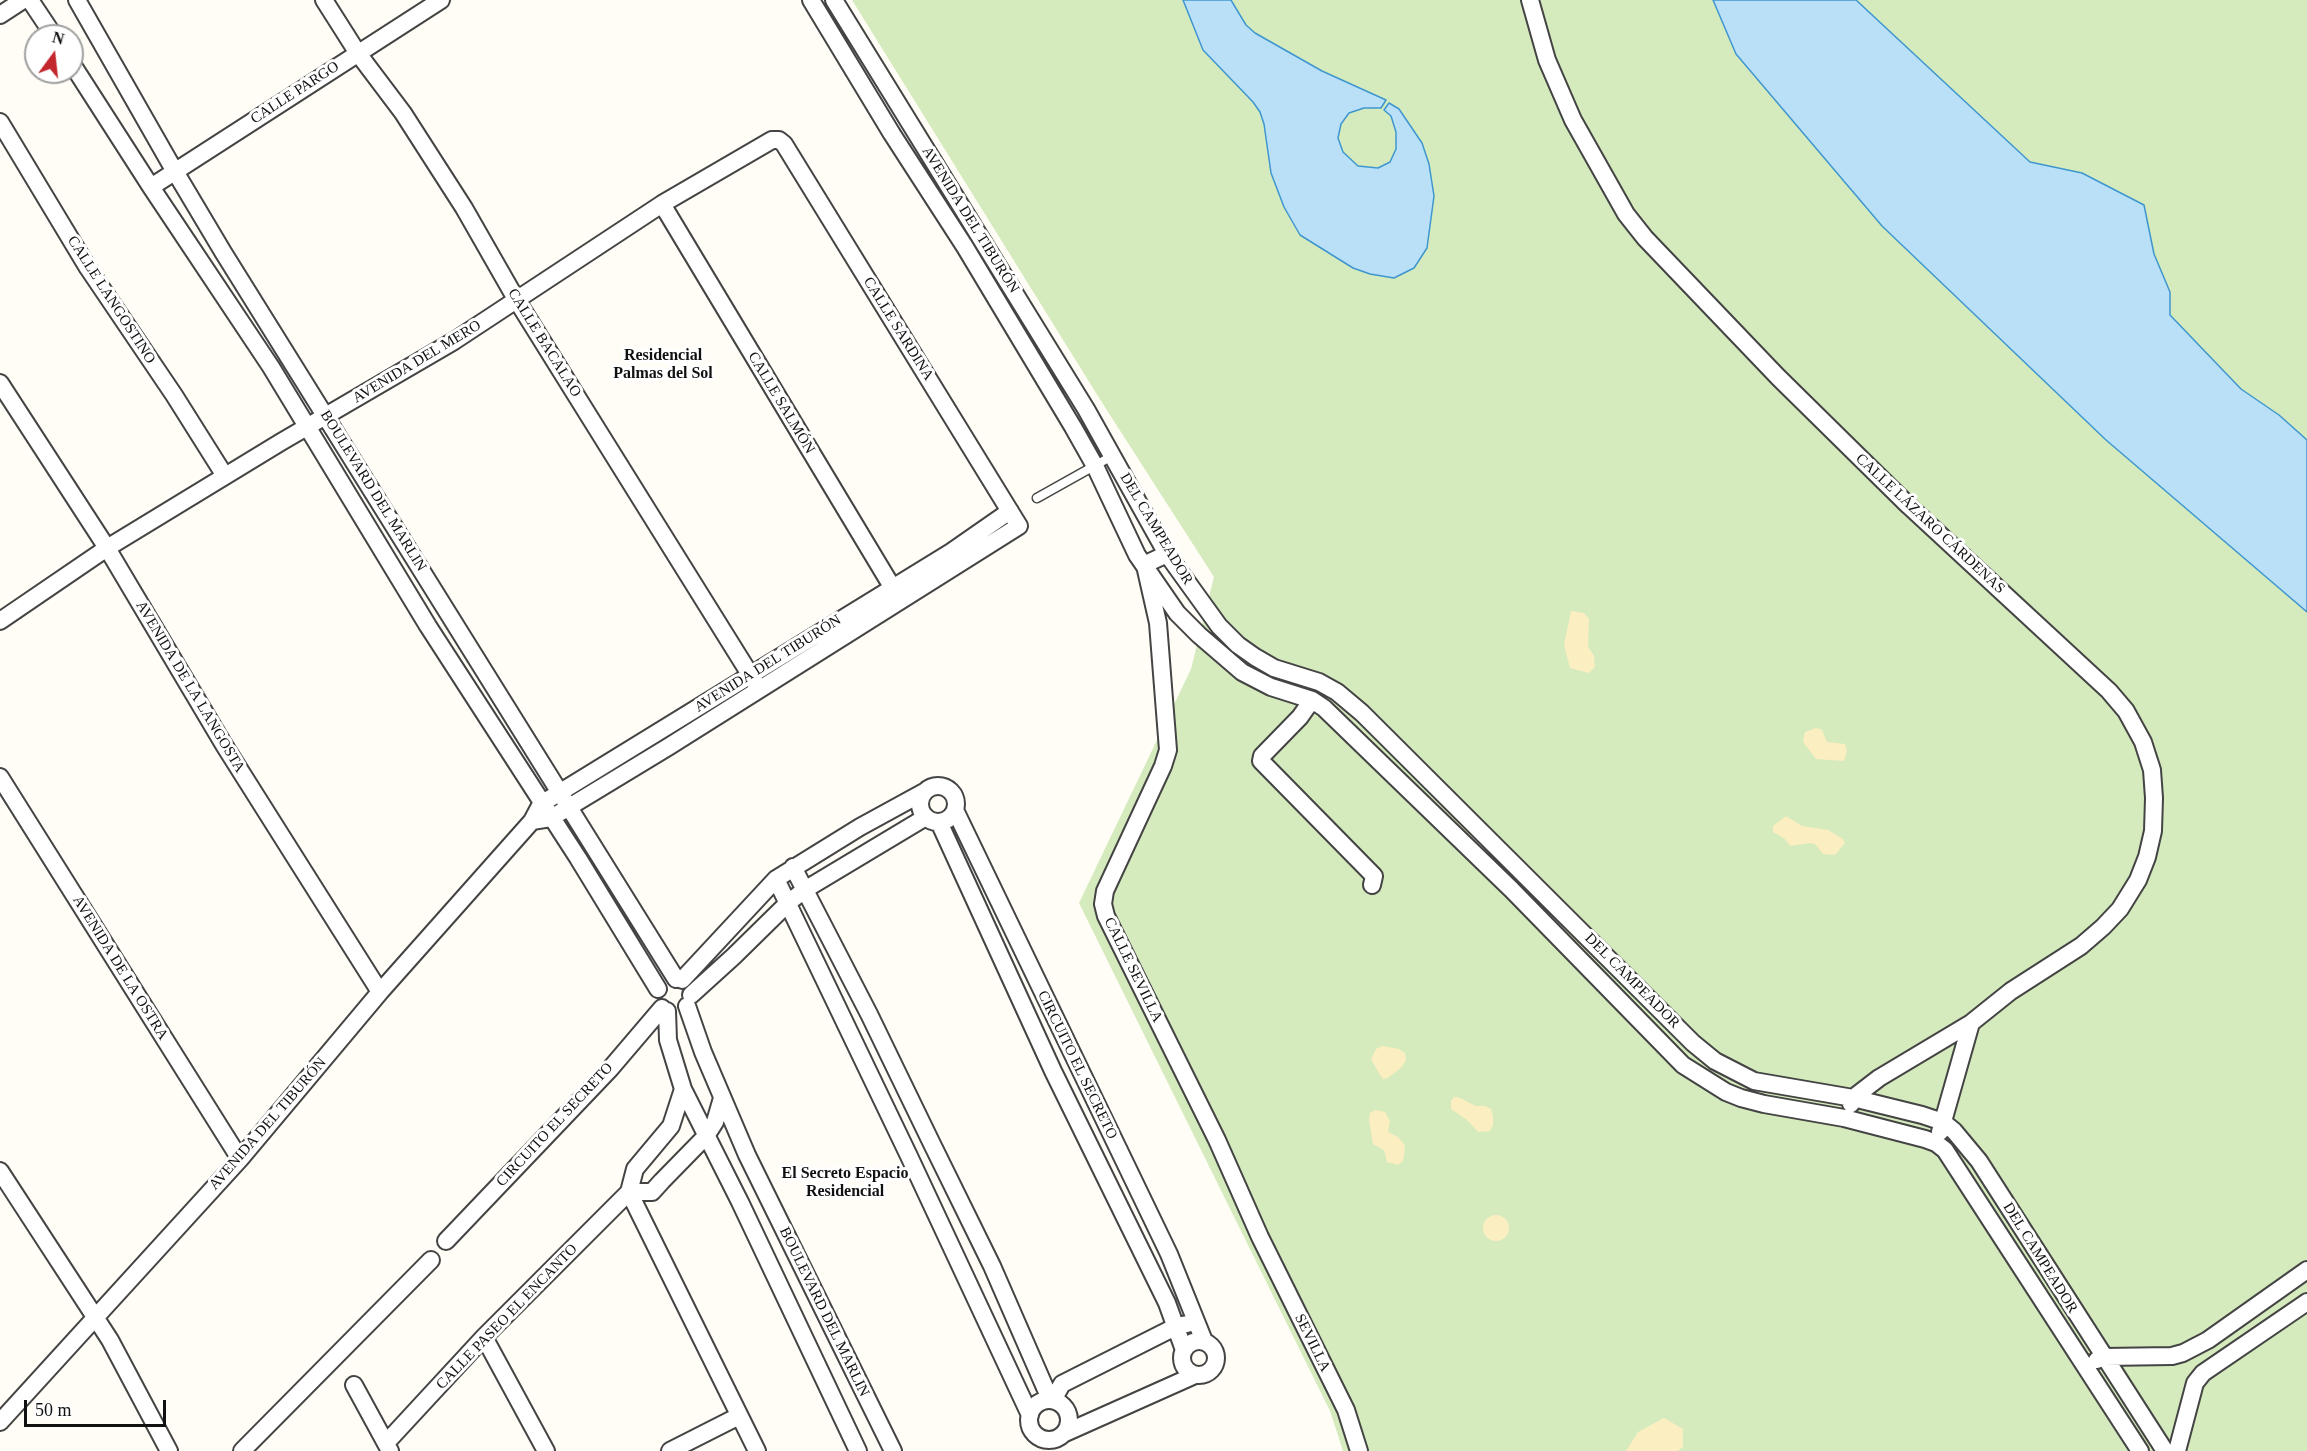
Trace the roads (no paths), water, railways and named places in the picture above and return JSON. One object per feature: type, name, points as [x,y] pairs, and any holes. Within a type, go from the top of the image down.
[{"type":"street","points":[[0,15],[23,0]]},
{"type":"street","points":[[30,0],[46,24]]},
{"type":"street","name":"BOULEVARD DEL MARLIN","points":[[77,0],[223,252],[327,416],[568,808],[679,980]]},
{"type":"street","name":"CALLE BACALAO","points":[[324,0],[357,52],[403,113],[464,208],[516,299],[759,690]]},
{"type":"street","name":"CALLE PARGO","points":[[151,187],[357,52],[441,0]]},
{"type":"street","name":"AVENIDA DEL TIBURÓN","points":[[811,0],[1005,313],[1095,466]]},
{"type":"street","name":"AVENIDA DEL TIBURÓN","points":[[834,0],[1086,409],[1112,456]]},
{"type":"street","name":"CALLE LÁZARO CÁRDENAS","points":[[1530,0],[1547,60],[1573,120],[1626,214],[1645,238],[1778,377],[1909,506],[2109,691],[2126,711],[2143,742],[2152,770],[2154,798],[2152,831],[2147,857],[2132,890],[2120,909],[2081,946],[2012,991],[1971,1023],[1879,1078],[1853,1098],[1844,1118]]},
{"type":"street","name":"BOULEVARD DEL MARLIN","points":[[84,83],[308,426],[428,626],[658,989]]},
{"type":"street","name":"CALLE LANGOSTINO","points":[[0,122],[88,268],[174,395],[225,476]]},
{"type":"street","name":"AVENIDA DEL MERO","points":[[0,621],[107,548],[454,341],[662,204],[772,140]]},
{"type":"street","name":"CALLE SARDINA","points":[[772,140],[779,140],[784,144],[1019,526]]},
{"type":"street","points":[[934,199],[950,189]]},
{"type":"street","name":"CALLE SALMÓN","points":[[662,204],[896,594]]},
{"type":"street","name":"AVENIDA DE LA LANGOSTA","points":[[0,382],[107,548],[224,745],[380,992]]},
{"type":"street","name":"DEL CAMPEADOR","points":[[1112,456],[1167,554],[1219,626],[1238,645],[1274,668],[1319,682],[1337,692],[1453,803],[1693,1043],[1715,1061],[1754,1081],[1853,1098],[1922,1115],[1943,1122],[1954,1131],[1979,1161],[2164,1451]]},
{"type":"street","name":"DEL CAMPEADOR","points":[[1095,466],[1146,570],[1177,613],[1199,636],[1242,672],[1271,687],[1312,700],[1324,708],[1438,817],[1683,1065],[1726,1092],[1764,1104],[1844,1118],[1936,1143],[1945,1150],[1962,1172],[2140,1451]]},
{"type":"street","name":"AVENIDA DEL TIBURÓN","points":[[532,822],[551,818],[759,690],[1010,511]]},
{"type":"street","name":"AVENIDA DEL TIBURÓN","points":[[0,1422],[240,1158],[380,992],[532,822],[541,804],[659,733],[750,674],[1019,526]]},
{"type":"street","points":[[1146,570],[1150,562],[1167,554]]},
{"type":"street","name":"CALLE SEVILLA","points":[[1146,570],[1158,622],[1168,750],[1163,766],[1105,891],[1103,904],[1106,916],[1217,1140],[1260,1237]]},
{"type":"street","points":[[1158,622],[1177,613],[1193,592]]},
{"type":"street","points":[[1312,700],[1300,717],[1262,756],[1261,761],[1374,876],[1372,885]]},
{"type":"street","points":[[699,706],[708,721]]},
{"type":"street","points":[[659,733],[668,747]]},
{"type":"street","name":"AVENIDA DE LA OSTRA","points":[[0,777],[240,1158]]},
{"type":"street","points":[[679,980],[776,879],[793,867],[924,792],[937,786],[950,790],[954,796],[955,810],[946,820],[932,819],[806,889],[789,902],[681,1011],[664,1010],[657,996],[658,989],[669,979],[679,980],[688,986],[689,1001]]},
{"type":"street","points":[[924,792],[920,804],[932,819]]},
{"type":"street","points":[[1438,817],[1453,803]]},
{"type":"street","name":"CIRCUITO EL SECRETO","points":[[955,810],[1169,1254],[1204,1341]]},
{"type":"street","name":"CIRCUITO EL SECRETO","points":[[932,819],[1177,1326],[1184,1350]]},
{"type":"street","points":[[793,867],[806,889],[992,1266],[1052,1400]]},
{"type":"street","points":[[776,879],[789,902],[1030,1414]]},
{"type":"street","points":[[610,910],[627,897]]},
{"type":"street","points":[[1633,1012],[1648,996]]},
{"type":"street","name":"BOULEVARD DEL MARLIN","points":[[689,1001],[703,1052],[747,1155],[893,1451]]},
{"type":"street","name":"BOULEVARD DEL MARLIN","points":[[664,1010],[668,1040],[683,1089],[740,1202],[858,1451]]},
{"type":"street","name":"CIRCUITO EL SECRETO","points":[[446,1241],[664,1010]]},
{"type":"street","points":[[1936,1143],[1971,1023]]},
{"type":"street","points":[[1053,1071],[1075,1061]]},
{"type":"street","name":"CALLE PASEO EL ENCANTO","points":[[354,1385],[388,1447],[484,1337],[629,1192],[635,1169],[671,1126],[683,1089]]},
{"type":"street","points":[[722,1098],[715,1122],[706,1136],[652,1192],[629,1192],[757,1451]]},
{"type":"street","points":[[908,1154],[932,1143]]},
{"type":"street","points":[[0,1171],[96,1317],[170,1451]]},
{"type":"street","name":"SEVILLA","points":[[1260,1237],[1346,1410],[1359,1451]]},
{"type":"street","points":[[243,1451],[431,1260]]},
{"type":"street","points":[[2086,1366],[2104,1357],[2172,1356],[2208,1340],[2307,1270]]},
{"type":"street","points":[[2177,1451],[2195,1383],[2203,1373],[2307,1302]]},
{"type":"street","points":[[1052,1400],[1062,1384],[1177,1326],[1197,1322]]},
{"type":"street","points":[[484,1337],[546,1451]]},
{"type":"street","points":[[2208,1340],[2222,1360]]},
{"type":"street","points":[[1065,1433],[1069,1425],[1067,1409],[1060,1403],[1052,1400],[1041,1401],[1034,1407],[1030,1414],[1029,1424],[1040,1438],[1049,1440],[1058,1438],[1195,1375],[1202,1375],[1215,1366],[1216,1359],[1215,1351],[1204,1341],[1189,1344],[1182,1357],[1183,1365],[1195,1375]]},
{"type":"street","points":[[670,1451],[740,1416]]},
{"type":"lane","points":[[1037,498],[1112,456]]},
{"type":"water","points":[[1183,0],[1231,0],[1246,25],[1255,33],[1322,71],[1386,100],[1381,108],[1364,108],[1349,113],[1341,124],[1338,138],[1343,152],[1358,166],[1378,168],[1390,162],[1396,149],[1396,132],[1391,116],[1384,110],[1389,103],[1399,109],[1422,143],[1429,164],[1434,196],[1427,248],[1414,268],[1394,278],[1370,274],[1353,268],[1300,235],[1284,207],[1271,173],[1264,124],[1260,112],[1203,50]]},
{"type":"water","points":[[1713,0],[1856,0],[2030,162],[2082,173],[2144,205],[2154,254],[2170,292],[2170,315],[2241,389],[2279,415],[2307,440],[2307,612],[2106,440],[1882,226],[1736,54]]},
{"type":"district","name":"Residencial Palmas del Sol","points":[[663,365]]},
{"type":"district","name":"El Secreto Espacio Residencial","points":[[845,1183]]}]
